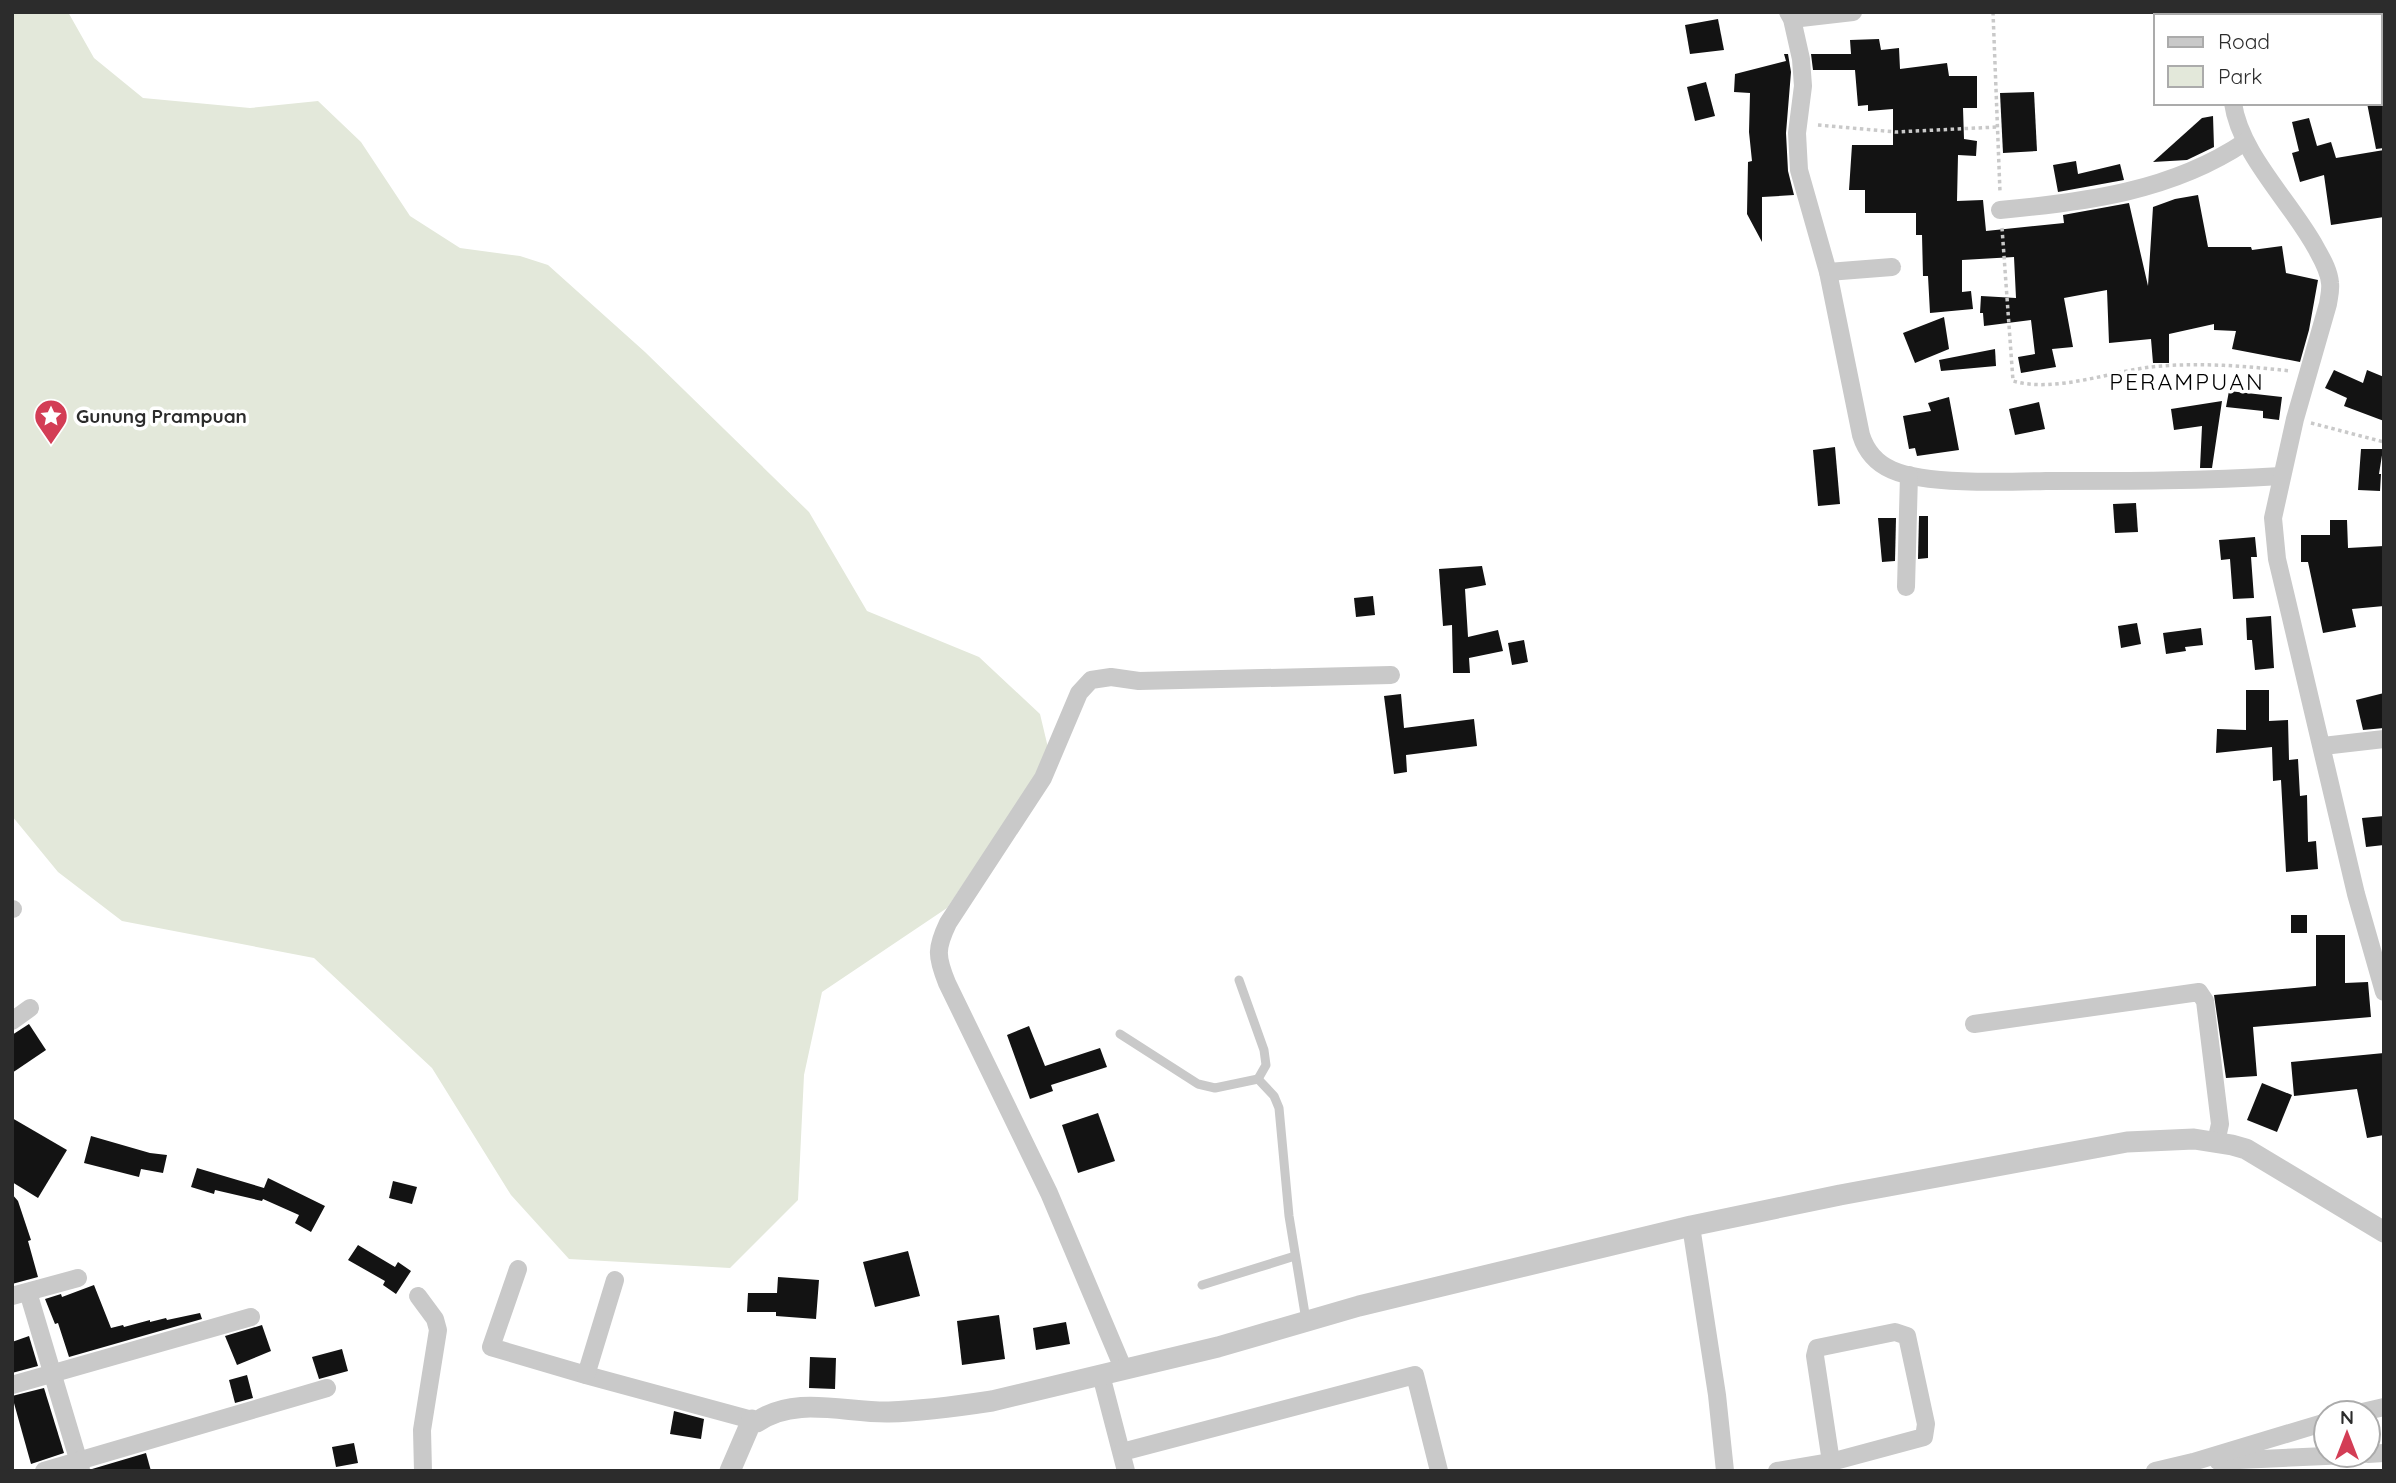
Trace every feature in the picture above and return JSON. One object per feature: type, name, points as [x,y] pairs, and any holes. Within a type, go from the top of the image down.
[{"type":"street","points":[[1853,12],[1790,16],[1801,59],[1803,86],[1799,123],[1799,170],[1828,272],[1864,447],[1882,465],[1909,475],[1988,482],[2192,481],[2281,476]]},
{"type":"street","points":[[2233,105],[2245,142],[2305,226],[2329,273],[2331,285],[2328,304],[2295,419],[2273,518],[2277,559],[2353,883],[2384,992]]},
{"type":"street","points":[[2000,210],[2078,203],[2131,190],[2191,173],[2245,142]]},
{"type":"street","points":[[1828,272],[1892,267]]},
{"type":"street","points":[[1906,587],[1909,475]]},
{"type":"street","points":[[1123,1368],[1049,1193],[947,982],[937,946],[948,923],[1043,778],[1079,693],[1091,680],[1111,677],[1139,681],[1391,675]]},
{"type":"street","points":[[2323,746],[2384,739]]},
{"type":"street","points":[[1974,1024],[2199,992],[2205,1001],[2218,1110],[2220,1132],[2216,1142]]},
{"type":"street","points":[[12,1021],[30,1008]]},
{"type":"street","points":[[518,1269],[491,1347],[586,1376],[757,1422],[770,1413],[789,1408],[889,1412],[956,1407],[1041,1391],[1123,1368],[1218,1347],[1359,1306],[1690,1226],[1840,1195],[2127,1142],[2194,1139],[2246,1149],[2384,1232]]},
{"type":"street","points":[[1690,1226],[1717,1395],[1725,1471]]},
{"type":"street","points":[[78,1278],[20,1294],[51,1373],[80,1466]]},
{"type":"street","points":[[586,1376],[615,1280]]},
{"type":"street","points":[[418,1296],[435,1319],[438,1329],[422,1430],[424,1471]]},
{"type":"street","points":[[12,1385],[251,1317]]},
{"type":"street","points":[[1777,1471],[1831,1462],[1924,1437],[1926,1424],[1907,1336],[1895,1332],[1817,1348],[1815,1356],[1831,1462]]},
{"type":"street","points":[[1101,1375],[1126,1471]]},
{"type":"street","points":[[1122,1452],[1415,1376],[1439,1471]]},
{"type":"street","points":[[44,1471],[80,1466],[327,1388]]},
{"type":"street","points":[[730,1471],[752,1420]]},
{"type":"street","points":[[2155,1471],[2312,1426]]},
{"type":"street","points":[[2193,1462],[2312,1457]]},
{"type":"lane","points":[[1120,1034],[1198,1084],[1215,1088],[1258,1079],[1266,1065],[1264,1050],[1239,981]]},
{"type":"lane","points":[[1258,1079],[1274,1096],[1279,1108],[1289,1216],[1306,1321]]},
{"type":"lane","points":[[1202,1285],[1296,1256]]},
{"type":"path","points":[[1799,123],[1896,132],[1997,127]]},
{"type":"path","points":[[2013,381],[2041,385],[2153,367],[2239,365],[2307,373]]},
{"type":"path","points":[[2295,419],[2384,442]]},
{"type":"green space","points":[[12,12],[68,12],[94,58],[143,98],[250,108],[318,101],[361,142],[410,216],[460,248],[520,256],[548,265],[645,352],[809,512],[867,611],[979,657],[1040,714],[1050,756],[947,908],[822,992],[804,1075],[798,1200],[730,1268],[569,1259],[511,1195],[432,1068],[314,958],[122,921],[58,872],[12,816]]},
{"type":"building","points":[[1718,19],[1724,50],[1690,54],[1685,25]]},
{"type":"building","points":[[1879,39],[1881,50],[1899,48],[1900,69],[1947,63],[1949,76],[1977,76],[1977,108],[1963,108],[1964,139],[1977,141],[1976,156],[1958,155],[1957,201],[1983,200],[1986,231],[2064,223],[2063,215],[2129,203],[2148,286],[2153,207],[2198,195],[2208,247],[2251,247],[2252,250],[2282,246],[2286,273],[2318,280],[2300,362],[2232,349],[2236,331],[2214,330],[2214,324],[2169,334],[2169,363],[2153,363],[2151,339],[2109,343],[2107,290],[2064,298],[2073,347],[2052,349],[2056,367],[2021,373],[2018,357],[2035,354],[2031,320],[1984,326],[1983,313],[1980,313],[1981,296],[2016,298],[2014,257],[1962,260],[1962,292],[1971,291],[1973,309],[1930,313],[1928,276],[1923,276],[1922,235],[1916,235],[1916,213],[1865,213],[1865,190],[1849,190],[1852,145],[1893,145],[1893,109],[1868,111],[1868,105],[1858,106],[1855,70],[1813,70],[1811,54],[1851,54],[1850,40]]},
{"type":"building","points":[[1784,54],[1788,54],[1791,72],[1786,133],[1788,171],[1794,195],[1762,197],[1762,242],[1747,214],[1748,162],[1752,161],[1749,132],[1750,93],[1734,92],[1735,74],[1786,61]]},
{"type":"building","points":[[1706,82],[1715,116],[1695,121],[1687,87]]},
{"type":"building","points":[[2034,92],[2037,151],[2003,153],[2000,93]]},
{"type":"building","points":[[2384,101],[2384,148],[2376,149],[2367,105],[2382,105]]},
{"type":"building","points":[[2213,116],[2214,147],[2187,160],[2153,162],[2202,118]]},
{"type":"building","points":[[2309,118],[2317,146],[2331,142],[2336,158],[2384,150],[2384,217],[2331,225],[2324,175],[2300,182],[2292,153],[2299,151],[2292,122]]},
{"type":"building","points":[[2076,161],[2078,174],[2120,164],[2124,180],[2058,192],[2053,165]]},
{"type":"building","points":[[1944,317],[1949,349],[1915,363],[1903,333]]},
{"type":"building","points":[[1995,349],[1996,366],[1941,371],[1939,360]]},
{"type":"building","points":[[2334,370],[2363,383],[2367,370],[2384,377],[2384,421],[2344,406],[2347,398],[2325,388]]},
{"type":"building","points":[[2229,391],[2282,397],[2279,420],[2263,418],[2263,411],[2226,407]]},
{"type":"building","points":[[1949,397],[1959,450],[1917,456],[1915,448],[1909,449],[1903,416],[1931,411],[1928,403]]},
{"type":"building","points":[[2222,401],[2212,468],[2200,468],[2202,426],[2174,430],[2171,409]]},
{"type":"building","points":[[2039,402],[2045,429],[2015,435],[2009,409]]},
{"type":"building","points":[[1835,447],[1840,504],[1818,506],[1813,450]]},
{"type":"building","points":[[2361,449],[2383,449],[2379,474],[2380,491],[2358,490]]},
{"type":"building","points":[[2136,503],[2138,532],[2115,533],[2113,504]]},
{"type":"building","points":[[1919,516],[1928,516],[1928,558],[1918,559]]},
{"type":"building","points":[[1878,518],[1896,518],[1895,561],[1882,562]]},
{"type":"building","points":[[2330,520],[2347,520],[2348,548],[2384,546],[2384,606],[2352,609],[2356,627],[2323,633],[2308,562],[2301,562],[2301,535],[2330,535]]},
{"type":"building","points":[[2255,537],[2257,557],[2251,557],[2254,598],[2233,599],[2230,559],[2221,560],[2219,540]]},
{"type":"building","points":[[1482,566],[1486,585],[1465,589],[1468,637],[1498,630],[1503,651],[1469,658],[1470,673],[1453,673],[1452,625],[1443,626],[1439,569]]},
{"type":"building","points":[[1373,596],[1375,615],[1356,617],[1354,598]]},
{"type":"building","points":[[2271,616],[2274,668],[2255,670],[2252,640],[2247,640],[2246,618]]},
{"type":"building","points":[[2137,623],[2141,644],[2121,648],[2118,626]]},
{"type":"building","points":[[2201,628],[2203,645],[2185,647],[2186,651],[2166,654],[2163,633]]},
{"type":"building","points":[[1524,640],[1528,662],[1512,665],[1508,643]]},
{"type":"building","points":[[2246,690],[2269,690],[2269,721],[2288,720],[2289,760],[2298,759],[2300,796],[2307,795],[2308,842],[2316,841],[2318,869],[2286,872],[2281,780],[2273,781],[2272,747],[2216,753],[2217,729],[2246,730]]},
{"type":"building","points":[[2384,693],[2384,728],[2363,730],[2356,700]]},
{"type":"building","points":[[1401,694],[1404,728],[1474,719],[1477,746],[1406,755],[1407,772],[1394,774],[1384,696]]},
{"type":"building","points":[[2384,816],[2384,845],[2366,847],[2362,818]]},
{"type":"building","points":[[2291,915],[2307,915],[2307,933],[2291,933]]},
{"type":"building","points":[[2316,935],[2345,935],[2345,983],[2368,982],[2371,1017],[2253,1027],[2257,1076],[2226,1078],[2214,995],[2316,986]]},
{"type":"building","points":[[29,1024],[46,1050],[12,1073],[12,1035]]},
{"type":"building","points":[[1029,1026],[1045,1066],[1100,1048],[1107,1067],[1051,1085],[1053,1091],[1030,1099],[1007,1035]]},
{"type":"building","points":[[2384,1053],[2384,1135],[2367,1138],[2357,1089],[2294,1096],[2291,1062]]},
{"type":"building","points":[[2262,1083],[2292,1095],[2277,1132],[2247,1120]]},
{"type":"building","points":[[1098,1113],[1115,1161],[1078,1173],[1062,1125]]},
{"type":"building","points":[[12,1118],[67,1150],[38,1198],[12,1182]]},
{"type":"building","points":[[91,1136],[150,1153],[167,1155],[163,1173],[141,1169],[139,1177],[84,1163]]},
{"type":"building","points":[[197,1168],[264,1188],[268,1178],[325,1206],[311,1232],[295,1223],[299,1215],[263,1199],[262,1201],[215,1190],[214,1194],[191,1187]]},
{"type":"building","points":[[393,1181],[417,1187],[412,1204],[389,1198]]},
{"type":"building","points":[[12,1194],[18,1201],[31,1240],[28,1241],[38,1277],[12,1284]]},
{"type":"building","points":[[358,1245],[395,1267],[398,1262],[411,1271],[396,1294],[383,1285],[385,1281],[348,1260]]},
{"type":"building","points":[[908,1251],[920,1296],[875,1307],[863,1262]]},
{"type":"building","points":[[778,1277],[819,1280],[816,1319],[776,1316],[776,1312],[747,1312],[748,1293],[777,1293]]},
{"type":"building","points":[[94,1285],[111,1328],[200,1313],[202,1319],[69,1357],[58,1323],[55,1324],[45,1299],[61,1294],[62,1297]]},
{"type":"building","points":[[999,1315],[1005,1359],[962,1365],[957,1321]]},
{"type":"building","points":[[1066,1322],[1070,1344],[1036,1350],[1033,1328]]},
{"type":"building","points":[[262,1325],[271,1351],[237,1365],[225,1336]]},
{"type":"building","points":[[29,1336],[38,1366],[12,1373],[12,1342]]},
{"type":"building","points":[[342,1349],[348,1371],[319,1379],[312,1357]]},
{"type":"building","points":[[810,1357],[836,1358],[835,1389],[809,1388]]},
{"type":"building","points":[[247,1375],[253,1398],[235,1403],[229,1380]]},
{"type":"building","points":[[44,1388],[64,1453],[31,1464],[12,1396]]},
{"type":"building","points":[[674,1411],[704,1419],[701,1439],[670,1434]]},
{"type":"building","points":[[354,1443],[358,1463],[336,1467],[332,1447]]},
{"type":"building","points":[[146,1453],[151,1471],[92,1469]]},
{"type":"place","name":"Gunung Prampuan","points":[[51,446]]},
{"type":"district","name":"PERAMPUAN","points":[[2187,382]]}]
